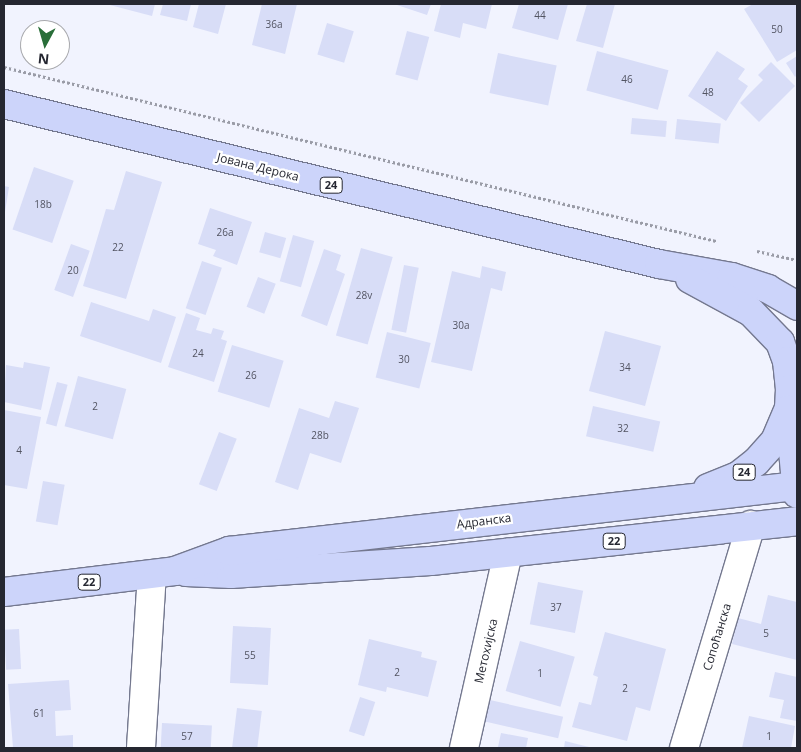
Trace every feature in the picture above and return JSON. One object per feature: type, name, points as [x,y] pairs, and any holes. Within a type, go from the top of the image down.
[{"type":"main road","name":"Јована Дерока","points":[[4,104],[659,264],[732,277],[768,289],[797,306]]},
{"type":"main road","name":"Јована Дерока","points":[[659,264],[734,301],[768,327],[780,342],[787,361],[796,489]]},
{"type":"main road","name":"24","points":[[672,500],[723,483],[747,470],[775,441],[789,409]]},
{"type":"main road","name":"Адранска","points":[[163,573],[229,551],[672,500],[796,489]]},
{"type":"main road","name":"Адранска","points":[[4,592],[163,573],[231,574],[508,553],[797,521]]},
{"type":"street","name":"Сопоћанска","points":[[684,748],[751,526]]},
{"type":"street","name":"Метохијска","points":[[464,748],[508,553]]},
{"type":"street","points":[[141,748],[163,573]]},
{"type":"path","points":[[4,67],[720,242]]},
{"type":"path","points":[[749,249],[797,260]]},
{"type":"building","points":[[106,4],[155,4],[152,16]]},
{"type":"building","points":[[163,4],[191,4],[187,21],[160,15]]},
{"type":"building","points":[[199,4],[226,4],[218,34],[193,27]]},
{"type":"building","points":[[262,4],[297,4],[285,54],[252,45]]},
{"type":"building","points":[[394,4],[431,4],[427,15]]},
{"type":"building","points":[[441,4],[492,4],[486,29],[463,23],[460,38],[434,31]]},
{"type":"building","points":[[519,4],[568,4],[558,40],[512,28]]},
{"type":"building","points":[[587,4],[615,4],[603,48],[576,41]]},
{"type":"building","points":[[753,4],[797,4],[797,50],[777,62],[744,9]]},
{"type":"building","points":[[327,23],[354,31],[344,63],[317,55]]},
{"type":"building","points":[[407,31],[429,37],[418,80],[395,74]]},
{"type":"building","points":[[597,51],[668,70],[658,110],[586,91]]},
{"type":"building","points":[[717,51],[745,69],[738,79],[748,86],[726,121],[688,96]]},
{"type":"building","points":[[498,53],[557,65],[548,106],[489,93]]},
{"type":"building","points":[[797,56],[797,75],[795,77],[786,63]]},
{"type":"building","points":[[771,62],[795,86],[759,122],[740,103],[763,80],[758,75]]},
{"type":"building","points":[[632,118],[667,121],[665,137],[631,134]]},
{"type":"building","points":[[677,119],[721,124],[719,143],[675,139]]},
{"type":"building","points":[[34,167],[74,181],[52,243],[13,229]]},
{"type":"building","points":[[126,171],[162,182],[126,299],[83,286],[106,209],[114,210]]},
{"type":"building","points":[[4,186],[9,187],[5,212],[4,212]]},
{"type":"building","points":[[210,208],[252,222],[237,265],[213,256],[216,250],[198,244]]},
{"type":"building","points":[[265,232],[286,238],[280,258],[259,252]]},
{"type":"building","points":[[293,235],[314,241],[301,287],[280,281]]},
{"type":"building","points":[[71,244],[90,251],[73,297],[54,290]]},
{"type":"building","points":[[361,248],[393,257],[368,345],[336,335]]},
{"type":"building","points":[[324,249],[341,255],[336,270],[345,274],[327,326],[301,316]]},
{"type":"building","points":[[202,261],[222,268],[206,315],[186,308]]},
{"type":"building","points":[[404,265],[419,268],[406,333],[391,330]]},
{"type":"building","points":[[482,266],[506,272],[502,291],[491,288],[472,371],[431,362],[452,271],[480,278]]},
{"type":"building","points":[[258,277],[276,284],[264,314],[247,307]]},
{"type":"building","points":[[91,302],[149,321],[153,309],[176,317],[161,363],[80,336]]},
{"type":"building","points":[[186,313],[200,318],[196,330],[211,334],[213,328],[224,331],[221,339],[227,341],[214,382],[168,367]]},
{"type":"building","points":[[605,331],[661,346],[645,406],[589,391]]},
{"type":"building","points":[[387,332],[431,343],[419,388],[376,378]]},
{"type":"building","points":[[232,345],[284,361],[269,408],[218,392]]},
{"type":"building","points":[[24,362],[50,367],[41,410],[4,402],[6,365],[23,368]]},
{"type":"building","points":[[78,376],[126,389],[113,439],[65,426]]},
{"type":"building","points":[[57,382],[68,385],[56,426],[46,424]]},
{"type":"building","points":[[335,401],[359,408],[341,463],[310,453],[298,490],[275,482],[299,408],[329,418]]},
{"type":"building","points":[[593,406],[660,422],[653,452],[586,436]]},
{"type":"building","points":[[4,410],[41,417],[27,489],[4,485]]},
{"type":"building","points":[[219,432],[237,439],[217,491],[199,484]]},
{"type":"building","points":[[43,481],[65,485],[58,525],[36,521]]},
{"type":"building","points":[[538,582],[583,591],[575,633],[530,624]]},
{"type":"building","points":[[768,595],[797,602],[797,660],[732,644],[738,618],[761,624]]},
{"type":"building","points":[[233,626],[271,628],[268,685],[230,683]]},
{"type":"building","points":[[19,629],[21,669],[6,670],[4,630]]},
{"type":"building","points":[[605,632],[666,649],[650,711],[636,707],[627,741],[572,727],[579,702],[591,705],[598,677],[593,675]]},
{"type":"building","points":[[369,639],[422,652],[421,657],[437,661],[428,697],[387,687],[386,692],[358,685]]},
{"type":"building","points":[[520,641],[575,657],[560,707],[506,691]]},
{"type":"building","points":[[775,672],[797,677],[797,721],[780,718],[784,700],[769,697]]},
{"type":"building","points":[[69,680],[71,710],[55,711],[56,736],[73,735],[73,748],[13,748],[8,684]]},
{"type":"building","points":[[360,697],[375,702],[364,736],[349,731]]},
{"type":"building","points":[[490,700],[563,717],[558,738],[485,721]]},
{"type":"building","points":[[237,708],[262,711],[257,748],[232,748]]},
{"type":"building","points":[[749,716],[795,726],[791,748],[742,748]]},
{"type":"building","points":[[162,723],[212,726],[211,748],[161,748]]},
{"type":"building","points":[[501,733],[528,738],[526,748],[498,747]]},
{"type":"building","points":[[565,741],[593,748],[564,748]]}]
